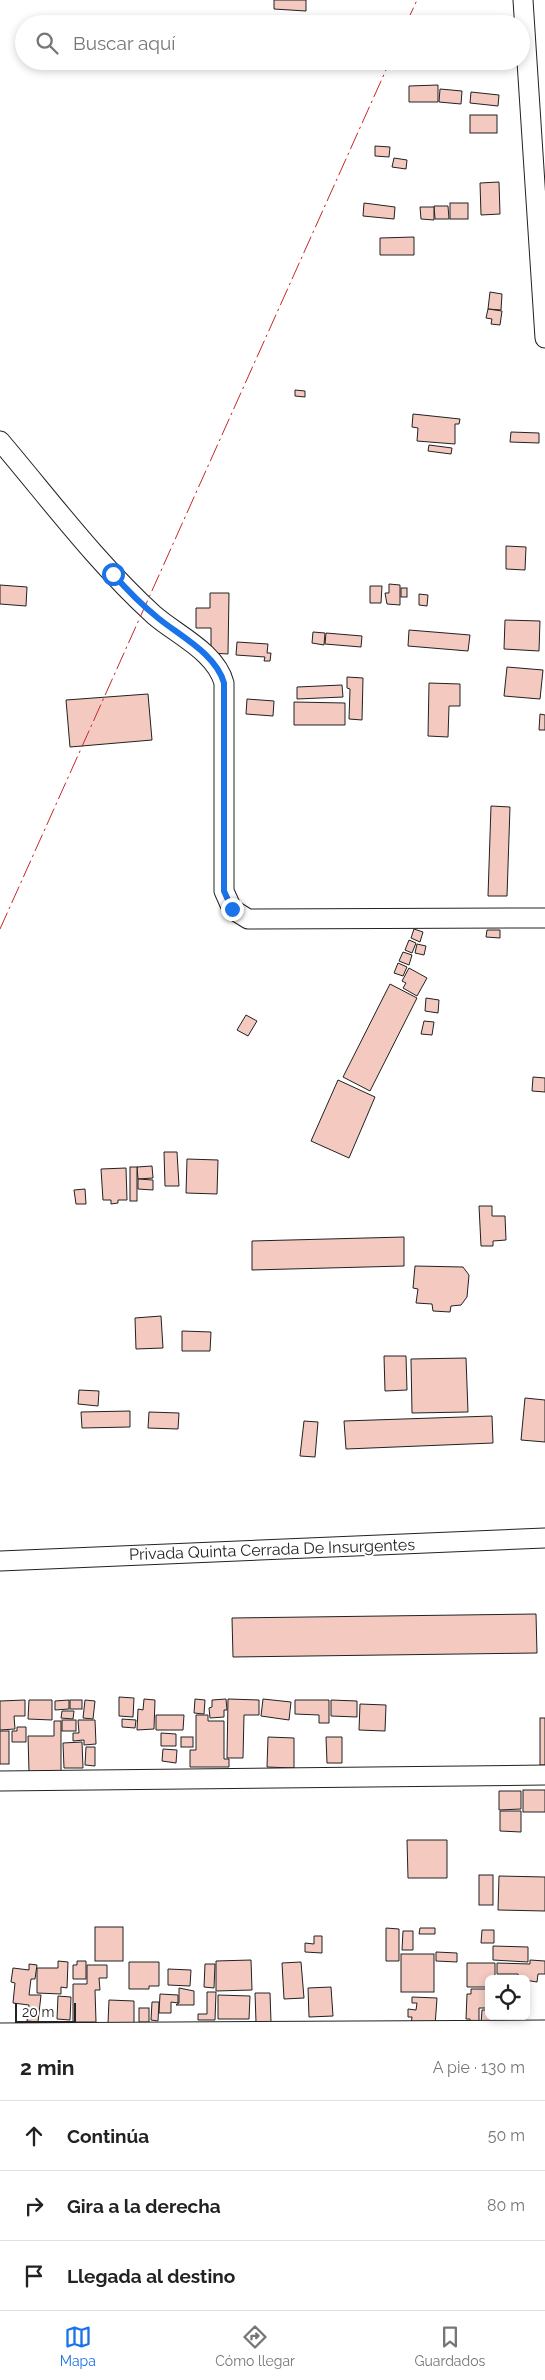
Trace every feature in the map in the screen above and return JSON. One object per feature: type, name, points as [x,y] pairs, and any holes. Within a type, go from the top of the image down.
[{"type":"street","points":[[524,0],[525,15]]},
{"type":"street","points":[[528,70],[545,338]]},
{"type":"street","points":[[0,440],[123,585],[157,617],[212,660],[221,670],[224,683],[224,891],[232,909],[248,918],[545,918]]},
{"type":"street","name":"Privada Quinta Cerrada De Insurgentes","points":[[0,1561],[545,1538]]},
{"type":"street","points":[[0,1781],[545,1775]]},
{"type":"street","points":[[0,2033],[545,2030]]},
{"type":"building","points":[[274,0],[306,0],[306,11],[274,9]]},
{"type":"building","points":[[438,85],[438,102],[409,102],[409,86]]},
{"type":"building","points":[[440,89],[462,91],[461,104],[439,102]]},
{"type":"building","points":[[471,92],[499,95],[498,106],[470,103]]},
{"type":"building","points":[[470,115],[497,115],[497,133],[470,133]]},
{"type":"building","points":[[375,146],[390,147],[389,157],[375,156]]},
{"type":"building","points":[[394,158],[407,160],[406,169],[392,167]]},
{"type":"building","points":[[499,182],[500,214],[481,215],[480,183]]},
{"type":"building","points":[[364,203],[395,207],[394,219],[363,216]]},
{"type":"building","points":[[450,203],[468,203],[468,219],[450,219]]},
{"type":"building","points":[[434,206],[448,206],[449,219],[435,219]]},
{"type":"building","points":[[420,207],[434,207],[434,220],[421,219]]},
{"type":"building","points":[[414,237],[414,255],[380,255],[380,238]]},
{"type":"building","points":[[490,292],[502,294],[501,310],[488,309]]},
{"type":"building","points":[[488,309],[502,311],[500,325],[491,324],[492,319],[486,318]]},
{"type":"building","points":[[295,390],[305,391],[305,397],[295,396]]},
{"type":"building","points":[[413,414],[460,419],[459,424],[455,424],[455,444],[417,441],[418,428],[412,427]]},
{"type":"building","points":[[511,432],[539,433],[539,443],[510,442]]},
{"type":"building","points":[[429,445],[452,448],[451,454],[428,451]]},
{"type":"building","points":[[506,546],[526,547],[525,570],[506,569]]},
{"type":"building","points":[[389,584],[400,585],[400,605],[387,604],[385,593],[389,593]]},
{"type":"building","points":[[0,585],[27,587],[26,606],[0,604]]},
{"type":"building","points":[[370,586],[382,586],[381,603],[370,603]]},
{"type":"building","points":[[401,588],[407,588],[407,597],[401,597]]},
{"type":"building","points":[[210,593],[229,593],[228,654],[211,653],[211,628],[196,628],[196,608],[210,608]]},
{"type":"building","points":[[419,594],[428,595],[427,606],[419,605]]},
{"type":"building","points":[[505,620],[540,621],[539,651],[504,649]]},
{"type":"building","points":[[409,630],[470,635],[468,651],[408,646]]},
{"type":"building","points":[[313,632],[325,633],[324,645],[312,643]]},
{"type":"building","points":[[326,633],[362,636],[361,647],[325,644]]},
{"type":"building","points":[[237,642],[268,644],[267,653],[271,653],[270,661],[264,661],[265,657],[236,655]]},
{"type":"building","points":[[507,667],[543,670],[540,699],[504,696]]},
{"type":"building","points":[[347,677],[363,678],[362,720],[349,719],[350,689],[347,688]]},
{"type":"building","points":[[429,683],[460,684],[460,706],[449,706],[448,737],[428,736]]},
{"type":"building","points":[[342,685],[343,697],[297,699],[297,687]]},
{"type":"building","points":[[148,694],[152,740],[70,747],[66,700]]},
{"type":"building","points":[[247,699],[274,701],[273,716],[246,714]]},
{"type":"building","points":[[294,702],[345,703],[345,725],[294,725]]},
{"type":"building","points":[[540,714],[545,715],[545,730],[539,730]]},
{"type":"building","points":[[491,806],[510,807],[507,896],[488,896]]},
{"type":"building","points":[[414,929],[423,932],[420,942],[411,938]]},
{"type":"building","points":[[487,930],[500,930],[500,938],[486,937]]},
{"type":"building","points":[[409,940],[416,943],[412,953],[405,950]]},
{"type":"building","points":[[417,944],[426,946],[424,955],[415,953]]},
{"type":"building","points":[[403,952],[412,955],[409,965],[399,961]]},
{"type":"building","points":[[398,963],[407,967],[403,976],[394,973]]},
{"type":"building","points":[[409,968],[427,978],[417,996],[403,988],[406,983],[402,981]]},
{"type":"building","points":[[390,984],[417,998],[370,1091],[343,1077]]},
{"type":"building","points":[[426,998],[439,1000],[438,1013],[425,1011]]},
{"type":"building","points":[[246,1015],[257,1021],[248,1036],[237,1030]]},
{"type":"building","points":[[424,1021],[434,1022],[432,1035],[421,1034]]},
{"type":"building","points":[[533,1077],[545,1078],[545,1092],[532,1091]]},
{"type":"building","points":[[338,1080],[375,1097],[349,1158],[311,1141]]},
{"type":"building","points":[[164,1152],[177,1152],[179,1186],[165,1186]]},
{"type":"building","points":[[187,1159],[218,1160],[217,1194],[186,1193]]},
{"type":"building","points":[[152,1166],[153,1178],[138,1179],[137,1167]]},
{"type":"building","points":[[130,1167],[137,1167],[137,1201],[130,1201]]},
{"type":"building","points":[[126,1168],[127,1200],[118,1200],[118,1203],[111,1204],[111,1200],[103,1200],[101,1169]]},
{"type":"building","points":[[138,1179],[153,1180],[153,1190],[138,1189]]},
{"type":"building","points":[[85,1189],[86,1204],[76,1204],[74,1190]]},
{"type":"building","points":[[479,1206],[492,1206],[492,1216],[505,1216],[506,1240],[493,1241],[493,1246],[481,1246]]},
{"type":"building","points":[[404,1237],[404,1266],[252,1270],[252,1241]]},
{"type":"building","points":[[415,1266],[463,1267],[469,1275],[467,1297],[461,1305],[451,1306],[450,1312],[433,1311],[432,1304],[416,1303],[418,1289],[413,1288]]},
{"type":"building","points":[[161,1316],[163,1348],[136,1349],[135,1318]]},
{"type":"building","points":[[182,1331],[211,1332],[210,1351],[182,1351]]},
{"type":"building","points":[[384,1356],[406,1356],[407,1390],[385,1391]]},
{"type":"building","points":[[466,1358],[468,1412],[412,1413],[411,1359]]},
{"type":"building","points":[[79,1390],[99,1391],[98,1406],[78,1404]]},
{"type":"building","points":[[525,1398],[545,1400],[545,1442],[521,1440]]},
{"type":"building","points":[[130,1411],[130,1427],[82,1428],[81,1412]]},
{"type":"building","points":[[149,1412],[179,1413],[178,1429],[148,1428]]},
{"type":"building","points":[[492,1416],[493,1443],[346,1449],[344,1421]]},
{"type":"building","points":[[304,1421],[318,1422],[315,1457],[300,1456]]},
{"type":"building","points":[[536,1614],[537,1653],[233,1657],[232,1618]]},
{"type":"building","points":[[119,1697],[134,1698],[133,1717],[119,1716]]},
{"type":"building","points":[[144,1699],[155,1700],[154,1729],[137,1730],[138,1709],[143,1710]]},
{"type":"building","points":[[195,1699],[205,1700],[204,1714],[194,1713]]},
{"type":"building","points":[[226,1699],[227,1710],[224,1710],[224,1717],[210,1718],[209,1708],[212,1707],[212,1700]]},
{"type":"building","points":[[228,1699],[259,1700],[259,1715],[244,1715],[243,1758],[227,1758]]},
{"type":"building","points":[[263,1699],[291,1702],[289,1720],[261,1716]]},
{"type":"building","points":[[25,1700],[25,1716],[14,1716],[15,1729],[0,1730],[0,1701]]},
{"type":"building","points":[[29,1700],[52,1700],[52,1720],[28,1719]]},
{"type":"building","points":[[69,1700],[69,1709],[55,1710],[55,1701]]},
{"type":"building","points":[[70,1700],[82,1700],[82,1709],[70,1709]]},
{"type":"building","points":[[85,1700],[95,1701],[93,1719],[83,1718]]},
{"type":"building","points":[[295,1700],[329,1700],[329,1723],[319,1723],[319,1715],[295,1714]]},
{"type":"building","points":[[331,1700],[357,1701],[357,1717],[331,1716]]},
{"type":"building","points":[[360,1704],[386,1705],[385,1731],[359,1730]]},
{"type":"building","points":[[62,1711],[74,1711],[73,1719],[61,1718]]},
{"type":"building","points":[[156,1715],[184,1715],[183,1730],[156,1730]]},
{"type":"building","points":[[196,1715],[208,1715],[208,1721],[224,1721],[224,1759],[229,1759],[229,1767],[190,1767],[190,1750],[196,1750]]},
{"type":"building","points":[[540,1718],[545,1718],[545,1765],[540,1765]]},
{"type":"building","points":[[122,1719],[136,1720],[135,1728],[122,1727]]},
{"type":"building","points":[[62,1720],[76,1720],[76,1731],[62,1731]]},
{"type":"building","points":[[78,1720],[95,1720],[96,1744],[84,1745],[84,1740],[73,1741],[73,1733],[79,1733]]},
{"type":"building","points":[[54,1721],[61,1721],[61,1772],[29,1772],[28,1736],[54,1736]]},
{"type":"building","points":[[17,1727],[26,1727],[26,1742],[12,1742],[12,1731],[17,1731]]},
{"type":"building","points":[[0,1731],[9,1731],[9,1764],[0,1764]]},
{"type":"building","points":[[161,1733],[176,1734],[176,1746],[161,1746]]},
{"type":"building","points":[[181,1737],[193,1737],[193,1747],[181,1747]]},
{"type":"building","points":[[268,1737],[294,1738],[294,1768],[267,1767]]},
{"type":"building","points":[[326,1737],[342,1737],[342,1763],[327,1763]]},
{"type":"building","points":[[82,1742],[83,1768],[64,1768],[63,1743]]},
{"type":"building","points":[[86,1747],[95,1747],[95,1766],[85,1765]]},
{"type":"building","points":[[163,1749],[177,1750],[176,1763],[162,1761]]},
{"type":"building","points":[[523,1790],[545,1790],[545,1812],[523,1812]]},
{"type":"building","points":[[499,1791],[521,1791],[521,1809],[499,1810]]},
{"type":"building","points":[[500,1811],[521,1811],[521,1832],[500,1831]]},
{"type":"building","points":[[407,1840],[447,1840],[447,1878],[408,1878]]},
{"type":"building","points":[[479,1875],[493,1875],[493,1905],[479,1905]]},
{"type":"building","points":[[499,1876],[545,1877],[545,1911],[498,1910]]},
{"type":"building","points":[[95,1927],[123,1927],[123,1961],[95,1961]]},
{"type":"building","points":[[386,1928],[399,1929],[399,1961],[386,1961]]},
{"type":"building","points":[[420,1928],[435,1928],[435,1934],[419,1934]]},
{"type":"building","points":[[482,1930],[494,1930],[494,1943],[481,1943]]},
{"type":"building","points":[[403,1931],[413,1931],[413,1950],[402,1950]]},
{"type":"building","points":[[314,1936],[322,1936],[322,1953],[305,1952],[305,1943],[314,1944]]},
{"type":"building","points":[[493,1946],[528,1947],[528,1962],[493,1960]]},
{"type":"building","points":[[436,1952],[457,1953],[457,1962],[436,1961]]},
{"type":"building","points":[[401,1954],[434,1954],[434,1992],[401,1992]]},
{"type":"building","points":[[251,1960],[252,1990],[216,1991],[216,1961]]},
{"type":"building","points":[[530,1960],[545,1961],[545,1974],[538,1974],[537,1982],[530,1981],[530,1975],[497,1974],[497,1963],[530,1964]]},
{"type":"building","points":[[58,1961],[68,1962],[67,1988],[61,1987],[61,1994],[37,1993],[37,1968],[58,1968]]},
{"type":"building","points":[[77,1961],[86,1961],[86,1979],[73,1979],[73,1965],[77,1965]]},
{"type":"building","points":[[129,1962],[159,1962],[159,1986],[149,1986],[149,1989],[129,1989]]},
{"type":"building","points":[[301,1962],[304,1998],[284,1999],[282,1963]]},
{"type":"building","points":[[467,1963],[495,1963],[495,1975],[485,1975],[485,1987],[467,1987]]},
{"type":"building","points":[[29,1964],[37,1965],[35,1979],[31,1979],[29,1995],[41,1995],[38,2022],[27,2021],[29,2005],[13,2003],[15,1983],[11,1982],[13,1968],[29,1970]]},
{"type":"building","points":[[205,1964],[215,1964],[214,1988],[204,1987]]},
{"type":"building","points":[[87,1965],[107,1965],[107,1978],[99,1978],[100,1990],[95,1990],[96,2022],[73,2022],[73,1984],[87,1984]]},
{"type":"building","points":[[168,1969],[191,1970],[190,1986],[168,1985]]},
{"type":"building","points":[[331,1987],[333,2016],[309,2017],[308,1988]]},
{"type":"building","points":[[179,1988],[194,1991],[194,2005],[176,2005],[179,2003]]},
{"type":"building","points":[[471,1989],[485,1989],[485,2008],[479,2008],[479,2025],[470,2025],[470,2019],[466,2019],[467,1994],[471,1994]]},
{"type":"building","points":[[207,1992],[216,1992],[215,2020],[198,2020],[198,2014],[207,2014]]},
{"type":"building","points":[[255,1993],[270,1993],[271,2022],[256,2022]]},
{"type":"building","points":[[160,1994],[178,1995],[178,2003],[171,2002],[171,2013],[159,2013]]},
{"type":"building","points":[[218,1995],[250,1996],[249,2019],[218,2019]]},
{"type":"building","points":[[58,1996],[71,1997],[70,2020],[57,2019]]},
{"type":"building","points":[[412,1997],[437,1998],[435,2026],[411,2025],[412,2017],[408,2017],[408,2009],[416,2010],[417,2003],[412,2003]]},
{"type":"building","points":[[109,2000],[134,2001],[134,2024],[108,2023]]},
{"type":"building","points":[[152,2002],[159,2002],[158,2021],[151,2020]]},
{"type":"building","points":[[139,2008],[149,2008],[149,2022],[139,2022]]},
{"type":"building","points":[[482,2010],[485,2010],[485,2020],[498,2020],[497,2024],[481,2024]]},
{"type":"power","points":[[410,15],[417,0]]},
{"type":"power","points":[[0,929],[386,70]]},
{"type":"route","points":[[113,574],[157,617],[212,660],[221,670],[224,683],[224,891],[232,909]]}]
